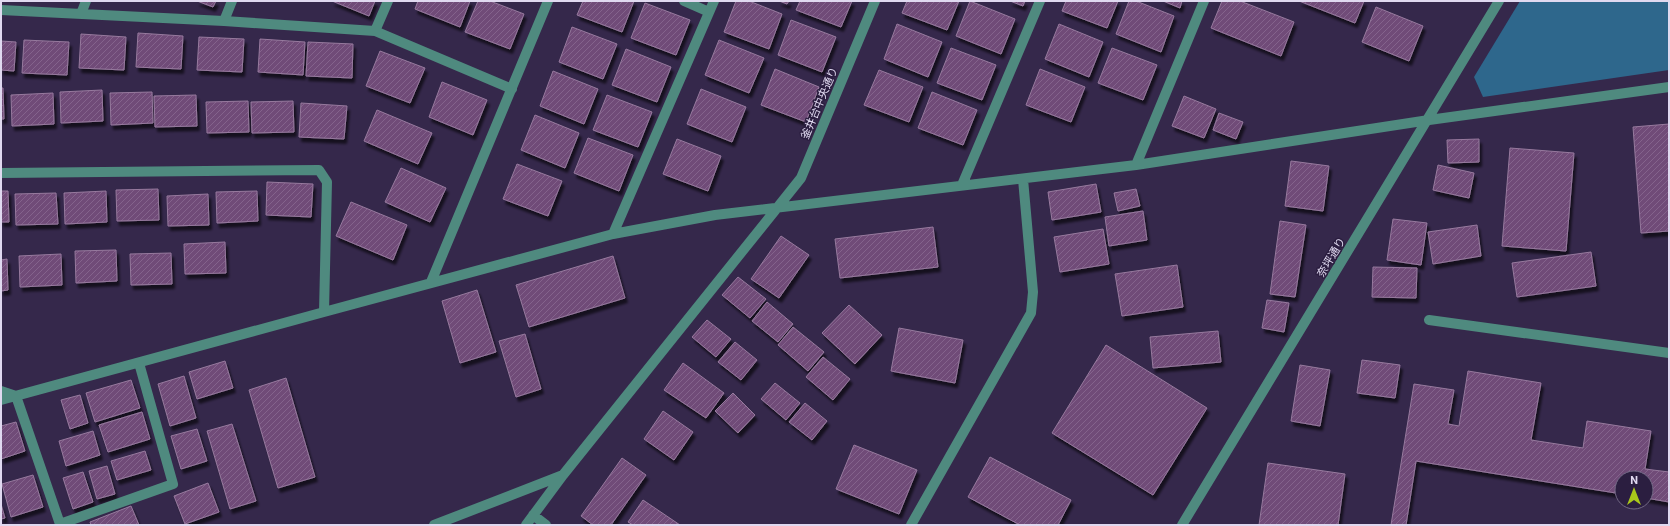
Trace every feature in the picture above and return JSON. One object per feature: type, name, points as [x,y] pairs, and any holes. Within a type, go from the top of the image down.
[{"type":"street","points":[[81,14],[86,1]]},
{"type":"street","points":[[224,21],[232,1]]},
{"type":"street","points":[[376,31],[388,1]]},
{"type":"street","points":[[431,282],[548,1]]},
{"type":"street","points":[[684,1],[709,12]]},
{"type":"street","points":[[613,234],[714,1]]},
{"type":"street","name":"釜井台中央通り","points":[[526,525],[563,475],[801,178],[875,1]]},
{"type":"street","points":[[962,185],[1040,1]]},
{"type":"street","points":[[1136,165],[1204,1]]},
{"type":"street","name":"奈坪通り","points":[[1182,525],[1499,1]]},
{"type":"street","points":[[1,10],[224,21],[376,31],[512,89]]},
{"type":"street","points":[[1,400],[431,282],[613,234],[715,215],[1136,165],[1428,120],[1669,87]]},
{"type":"street","points":[[1,173],[319,170],[327,182],[324,312]]},
{"type":"street","points":[[910,525],[1031,313],[1033,292],[1023,179]]},
{"type":"street","points":[[1429,320],[1669,353]]},
{"type":"street","points":[[16,396],[60,524],[172,484],[139,362]]},
{"type":"street","points":[[1,391],[16,396]]},
{"type":"street","points":[[434,525],[563,475]]},
{"type":"street","points":[[533,515],[546,525]]},
{"type":"water","points":[[1520,1],[1669,1],[1669,70],[1483,97],[1474,77]]},
{"type":"building","points":[[197,1],[216,1],[213,7]]},
{"type":"building","points":[[332,1],[375,1],[369,16]]},
{"type":"building","points":[[418,1],[470,1],[460,27],[415,9]]},
{"type":"building","points":[[478,1],[490,1],[524,14],[510,49],[465,32]]},
{"type":"building","points":[[583,1],[634,1],[622,32],[577,15]]},
{"type":"building","points":[[736,1],[749,1],[782,14],[769,49],[724,32]]},
{"type":"building","points":[[779,1],[789,1],[787,4]]},
{"type":"building","points":[[800,1],[852,1],[841,27],[796,10]]},
{"type":"building","points":[[907,1],[959,1],[947,30],[902,13]]},
{"type":"building","points":[[970,1],[1015,19],[1001,54],[956,36]]},
{"type":"building","points":[[1010,1],[1025,1],[1023,6]]},
{"type":"building","points":[[1066,1],[1118,1],[1107,28],[1062,11]]},
{"type":"building","points":[[1129,1],[1136,1],[1174,16],[1161,52],[1116,34]]},
{"type":"building","points":[[1163,1],[1182,1],[1180,8]]},
{"type":"building","points":[[1222,1],[1240,1],[1294,22],[1281,56],[1211,28]]},
{"type":"building","points":[[1299,1],[1364,1],[1355,23]]},
{"type":"building","points":[[645,3],[690,20],[676,55],[631,38]]},
{"type":"building","points":[[1376,7],[1423,26],[1409,61],[1362,42]]},
{"type":"building","points":[[791,20],[836,37],[822,72],[778,55]]},
{"type":"building","points":[[897,24],[942,42],[928,77],[884,59]]},
{"type":"building","points":[[1059,24],[1103,42],[1089,77],[1045,59]]},
{"type":"building","points":[[572,27],[617,44],[603,79],[559,62]]},
{"type":"building","points":[[138,33],[183,36],[181,69],[136,67]]},
{"type":"building","points":[[81,34],[126,37],[124,70],[79,68]]},
{"type":"building","points":[[199,37],[244,39],[242,72],[197,70]]},
{"type":"building","points":[[260,39],[305,42],[303,75],[258,72]]},
{"type":"building","points":[[24,40],[69,42],[67,75],[22,73]]},
{"type":"building","points":[[719,40],[764,58],[749,93],[705,75]]},
{"type":"building","points":[[1,41],[16,42],[14,71],[1,70]]},
{"type":"building","points":[[308,42],[353,44],[352,78],[306,76]]},
{"type":"building","points":[[951,48],[996,65],[982,100],[937,83]]},
{"type":"building","points":[[1112,48],[1157,65],[1143,100],[1098,83]]},
{"type":"building","points":[[626,49],[671,67],[657,102],[612,85]]},
{"type":"building","points":[[380,51],[425,68],[410,103],[366,86]]},
{"type":"building","points":[[775,69],[819,87],[806,122],[761,105]]},
{"type":"building","points":[[1040,69],[1085,87],[1071,122],[1026,105]]},
{"type":"building","points":[[879,70],[923,87],[909,122],[864,105]]},
{"type":"building","points":[[553,71],[598,89],[584,124],[540,106]]},
{"type":"building","points":[[442,82],[487,100],[473,135],[429,117]]},
{"type":"building","points":[[1,88],[3,88],[4,119],[1,119]]},
{"type":"building","points":[[701,89],[746,107],[732,142],[687,124]]},
{"type":"building","points":[[102,90],[103,121],[61,123],[60,92]]},
{"type":"building","points":[[152,92],[153,123],[111,125],[110,93]]},
{"type":"building","points":[[932,92],[977,110],[963,145],[918,128]]},
{"type":"building","points":[[53,93],[54,124],[12,126],[11,95]]},
{"type":"building","points":[[196,95],[197,126],[155,127],[154,96]]},
{"type":"building","points":[[607,95],[652,112],[638,147],[593,130]]},
{"type":"building","points":[[1184,96],[1216,109],[1204,138],[1172,126]]},
{"type":"building","points":[[248,101],[249,132],[207,133],[206,102]]},
{"type":"building","points":[[293,101],[294,132],[252,133],[251,102]]},
{"type":"building","points":[[301,103],[347,106],[344,139],[299,137]]},
{"type":"building","points":[[377,110],[432,133],[418,164],[364,141]]},
{"type":"building","points":[[1219,113],[1243,122],[1236,139],[1213,130]]},
{"type":"building","points":[[535,115],[579,133],[565,168],[521,150]]},
{"type":"building","points":[[1669,124],[1669,231],[1641,233],[1633,127]]},
{"type":"building","points":[[588,138],[633,155],[619,191],[574,173]]},
{"type":"building","points":[[677,139],[721,156],[708,191],[663,174]]},
{"type":"building","points":[[1479,139],[1479,162],[1448,163],[1447,140]]},
{"type":"building","points":[[1510,148],[1574,153],[1566,251],[1502,246]]},
{"type":"building","points":[[1291,161],[1329,166],[1323,211],[1285,206]]},
{"type":"building","points":[[517,164],[562,181],[548,216],[503,199]]},
{"type":"building","points":[[1438,165],[1474,173],[1469,198],[1433,190]]},
{"type":"building","points":[[401,168],[446,188],[430,222],[385,202]]},
{"type":"building","points":[[267,182],[313,184],[311,217],[266,215]]},
{"type":"building","points":[[1096,184],[1101,212],[1052,220],[1048,192]]},
{"type":"building","points":[[158,189],[159,220],[117,221],[116,190]]},
{"type":"building","points":[[1136,189],[1140,206],[1118,211],[1114,193]]},
{"type":"building","points":[[1,191],[8,191],[9,222],[1,222]]},
{"type":"building","points":[[106,191],[107,222],[65,224],[64,193]]},
{"type":"building","points":[[257,191],[258,221],[217,223],[216,192]]},
{"type":"building","points":[[56,193],[58,224],[16,225],[15,194]]},
{"type":"building","points":[[208,194],[209,225],[168,226],[167,196]]},
{"type":"building","points":[[351,202],[407,225],[393,260],[336,236]]},
{"type":"building","points":[[1143,211],[1147,240],[1109,246],[1105,217]]},
{"type":"building","points":[[1393,219],[1427,223],[1421,265],[1387,260]]},
{"type":"building","points":[[1280,221],[1306,225],[1295,297],[1270,294]]},
{"type":"building","points":[[1477,225],[1481,256],[1433,264],[1428,232]]},
{"type":"building","points":[[933,227],[938,267],[840,278],[835,239]]},
{"type":"building","points":[[1103,229],[1109,264],[1060,272],[1054,237]]},
{"type":"building","points":[[781,236],[809,255],[779,298],[751,279]]},
{"type":"building","points":[[225,242],[226,273],[185,274],[184,244]]},
{"type":"building","points":[[116,250],[117,281],[76,283],[75,251]]},
{"type":"building","points":[[1591,252],[1596,286],[1517,297],[1512,263]]},
{"type":"building","points":[[171,253],[172,284],[131,285],[130,254]]},
{"type":"building","points":[[61,254],[62,285],[20,287],[19,256]]},
{"type":"building","points":[[613,256],[625,298],[529,327],[516,285]]},
{"type":"building","points":[[7,259],[8,290],[1,291],[1,260]]},
{"type":"building","points":[[1177,265],[1183,307],[1122,316],[1115,274]]},
{"type":"building","points":[[1373,267],[1417,268],[1416,298],[1372,297]]},
{"type":"building","points":[[738,277],[766,299],[750,318],[722,295]]},
{"type":"building","points":[[477,290],[496,352],[460,363],[442,301]]},
{"type":"building","points":[[1267,300],[1289,303],[1284,332],[1262,328]]},
{"type":"building","points":[[767,302],[793,324],[778,342],[752,321]]},
{"type":"building","points":[[849,305],[882,335],[855,364],[822,333]]},
{"type":"building","points":[[707,320],[731,339],[716,357],[692,337]]},
{"type":"building","points":[[793,327],[824,352],[808,371],[778,345]]},
{"type":"building","points":[[899,328],[963,340],[955,383],[891,371]]},
{"type":"building","points":[[1218,331],[1221,362],[1153,368],[1150,337]]},
{"type":"building","points":[[525,334],[541,389],[516,397],[499,341]]},
{"type":"building","points":[[735,342],[757,360],[741,380],[718,362]]},
{"type":"building","points":[[1106,345],[1207,408],[1153,495],[1052,433]]},
{"type":"building","points":[[823,357],[850,379],[833,400],[806,377]]},
{"type":"building","points":[[1362,360],[1400,365],[1395,398],[1357,393]]},
{"type":"building","points":[[225,361],[233,388],[197,399],[189,372]]},
{"type":"building","points":[[683,363],[724,393],[706,418],[664,390]]},
{"type":"building","points":[[1300,365],[1330,370],[1320,426],[1291,421]]},
{"type":"building","points":[[1468,371],[1541,383],[1531,440],[1583,448],[1587,421],[1651,431],[1645,469],[1653,470],[1614,470],[1614,493],[1416,461],[1406,525],[1391,525],[1414,384],[1454,390],[1448,424],[1459,426]]},
{"type":"building","points":[[184,376],[196,418],[170,426],[158,384]]},
{"type":"building","points":[[286,378],[315,477],[278,488],[249,390]]},
{"type":"building","points":[[131,380],[140,408],[95,422],[86,393]]},
{"type":"building","points":[[775,383],[800,403],[786,420],[761,399]]},
{"type":"building","points":[[733,393],[755,415],[738,433],[715,411]]},
{"type":"building","points":[[80,395],[88,423],[70,429],[61,400]]},
{"type":"building","points":[[805,403],[827,421],[812,440],[789,422]]},
{"type":"building","points":[[663,411],[693,432],[674,460],[644,439]]},
{"type":"building","points":[[142,412],[150,439],[108,452],[99,425]]},
{"type":"building","points":[[16,422],[25,451],[1,459],[1,426]]},
{"type":"building","points":[[232,424],[256,501],[230,509],[207,431]]},
{"type":"building","points":[[197,429],[207,461],[181,469],[171,436]]},
{"type":"building","points":[[93,431],[100,455],[66,466],[59,441]]},
{"type":"building","points":[[854,445],[917,470],[899,514],[836,489]]},
{"type":"building","points":[[145,451],[151,470],[117,480],[111,461]]},
{"type":"building","points":[[990,457],[1071,500],[1058,525],[1020,525],[968,497]]},
{"type":"building","points":[[622,458],[646,475],[611,525],[593,525],[581,516]]},
{"type":"building","points":[[1268,463],[1345,474],[1338,525],[1259,525]]},
{"type":"building","points":[[107,466],[115,494],[97,499],[89,471]]},
{"type":"building","points":[[1654,470],[1669,472],[1669,502],[1654,499]]},
{"type":"building","points":[[83,472],[93,502],[73,509],[63,478]]},
{"type":"building","points":[[33,475],[43,507],[11,517],[2,484]]},
{"type":"building","points":[[208,483],[219,512],[185,524],[174,496]]},
{"type":"building","points":[[643,500],[680,525],[633,525],[628,522]]},
{"type":"building","points":[[1,504],[5,518],[1,519]]},
{"type":"building","points":[[131,506],[139,525],[91,525],[90,522]]}]
